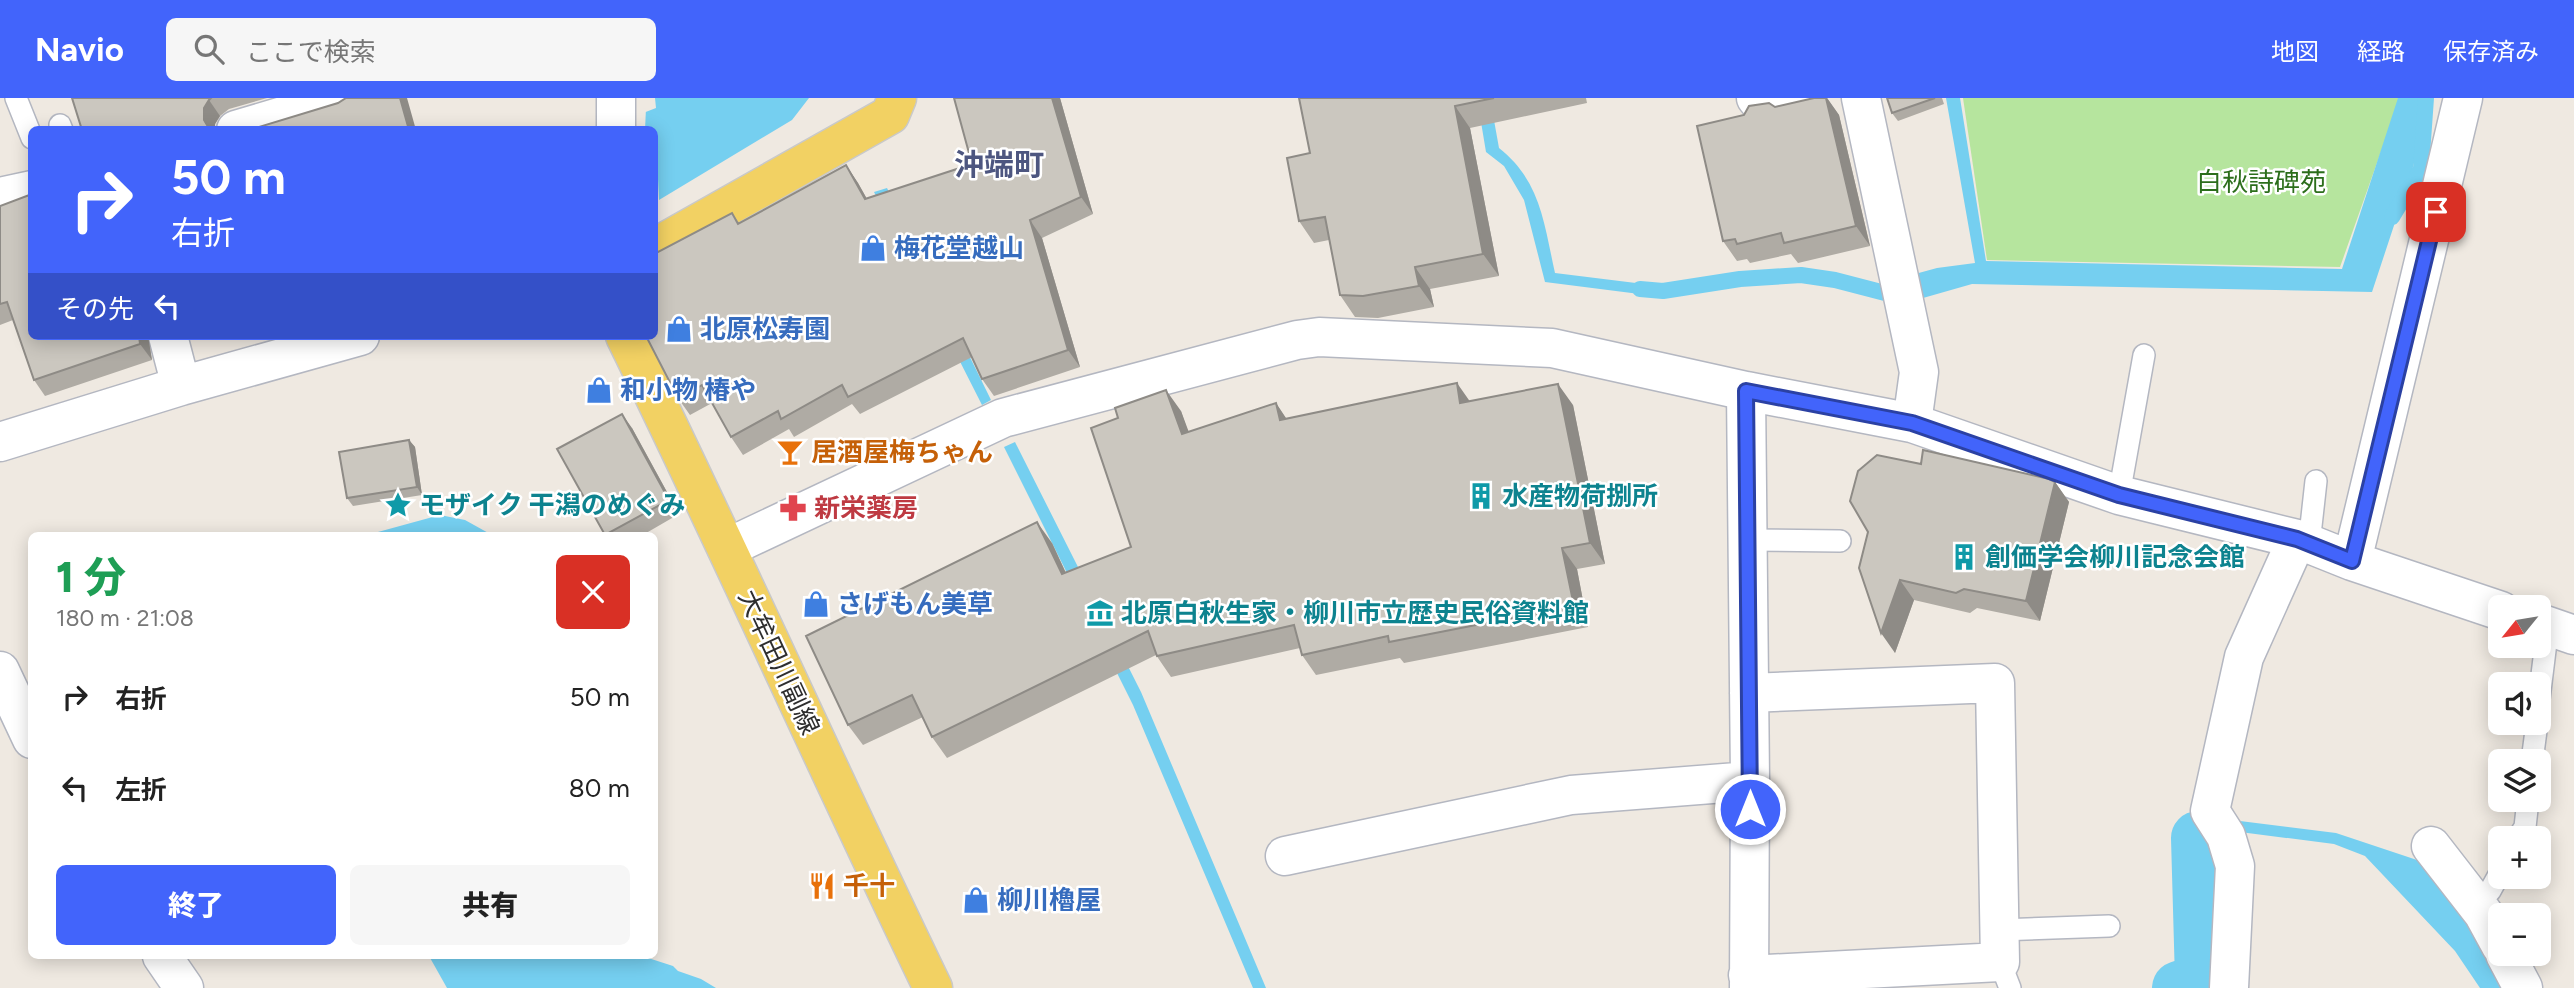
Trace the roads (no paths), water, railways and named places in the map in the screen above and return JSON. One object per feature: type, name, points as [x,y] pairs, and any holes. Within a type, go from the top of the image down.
[{"type":"main road","points":[[658,246],[890,115],[897,98]]},
{"type":"main road","name":"大牟田川副線","points":[[627,340],[933,988]]},
{"type":"street","points":[[249,126],[343,98]]},
{"type":"street","points":[[1756,98],[1761,104],[1794,98]]},
{"type":"street","points":[[1861,98],[1919,372],[1912,423]]},
{"type":"street","points":[[2352,561],[2462,103]]},
{"type":"street","points":[[0,197],[28,191]]},
{"type":"street","points":[[727,548],[1003,418],[1308,338],[1332,337],[1552,348],[1746,391],[1912,423],[2119,495],[2303,541],[2352,561],[2488,607]]},
{"type":"street","points":[[169,340],[181,386]]},
{"type":"street","points":[[0,442],[181,386],[346,340]]},
{"type":"street","points":[[1746,391],[1746,540],[1750,781],[1748,982],[1932,977],[2003,960],[1995,683],[1749,693]]},
{"type":"street","points":[[2230,988],[2230,851],[2210,811],[2244,657],[2303,541]]},
{"type":"street","points":[[0,671],[28,730]]},
{"type":"street","points":[[1285,856],[1571,795],[1750,781]]},
{"type":"street","points":[[2431,846],[2488,922]]},
{"type":"street","points":[[164,959],[184,988]]},
{"type":"street","points":[[2511,966],[2523,988]]},
{"type":"lane","points":[[16,98],[28,128]]},
{"type":"lane","points":[[2119,495],[2144,355]]},
{"type":"lane","points":[[2303,541],[2316,481]]},
{"type":"lane","points":[[1746,540],[1840,541]]},
{"type":"lane","points":[[2545,672],[2554,628]]},
{"type":"lane","points":[[2003,960],[2109,926]]},
{"type":"water","points":[[655,98],[809,98],[792,120],[659,200],[658,126],[609,126],[656,108]]},
{"type":"water","points":[[1477,98],[1490,98],[1499,148],[1524,175],[1539,204],[1555,273],[1660,286],[1663,297],[1545,282],[1524,200],[1504,166],[1486,152]]},
{"type":"water","points":[[1946,98],[1960,98],[1986,261],[2342,269],[2398,98],[2430,98],[2412,171],[2372,292],[1972,284],[1923,298],[1915,274],[1975,263]]},
{"type":"water","points":[[887,188],[991,400],[982,405],[874,192]]},
{"type":"water","points":[[1015,442],[1141,692],[1266,988],[1253,988],[1133,705],[1004,447]]},
{"type":"water","points":[[440,515],[465,520],[487,532],[378,532]]},
{"type":"water","points":[[2198,821],[2206,837],[2203,913],[2195,914],[2196,840],[2190,824]]},
{"type":"water","points":[[2240,821],[2336,833],[2435,866],[2488,957],[2488,966],[2493,966],[2497,973],[2502,988],[2480,988],[2455,951],[2365,856],[2334,844],[2240,832]]},
{"type":"water","points":[[431,959],[651,959],[673,966],[678,971],[716,988],[447,988]]},
{"type":"water","points":[[2199,974],[2202,985],[2195,988],[2165,988]]},
{"type":"waterway","points":[[2392,217],[2421,169],[2426,98]]},
{"type":"waterway","points":[[1640,289],[1663,291],[1740,279],[1801,275],[1835,280],[1885,293],[1901,290]]},
{"type":"waterway","points":[[2179,988],[2202,980],[2198,838]]},
{"type":"place","name":"梅花堂越山","points":[[873,248]]},
{"type":"place","name":"北原松寿園","points":[[679,329]]},
{"type":"place","name":"和小物 椿や","points":[[599,390]]},
{"type":"place","name":"居酒屋梅ちゃん","points":[[790,452]]},
{"type":"place","name":"水産物荷捌所","points":[[1481,496]]},
{"type":"place","name":"モザイク 干潟のめぐみ","points":[[398,505]]},
{"type":"place","name":"新栄薬房","points":[[793,508]]},
{"type":"place","name":"創価学会柳川記念会館","points":[[1964,557]]},
{"type":"place","name":"さげもん美草","points":[[816,604]]},
{"type":"place","name":"北原白秋生家・柳川市立歴史民俗資料館","points":[[1100,613]]},
{"type":"place","name":"千十","points":[[822,886]]},
{"type":"place","name":"柳川櫓屋","points":[[976,900]]},
{"type":"district","name":"沖端町","points":[[999,165]]},
{"type":"park label","name":"白秋詩碑苑","points":[[2261,182]]}]
